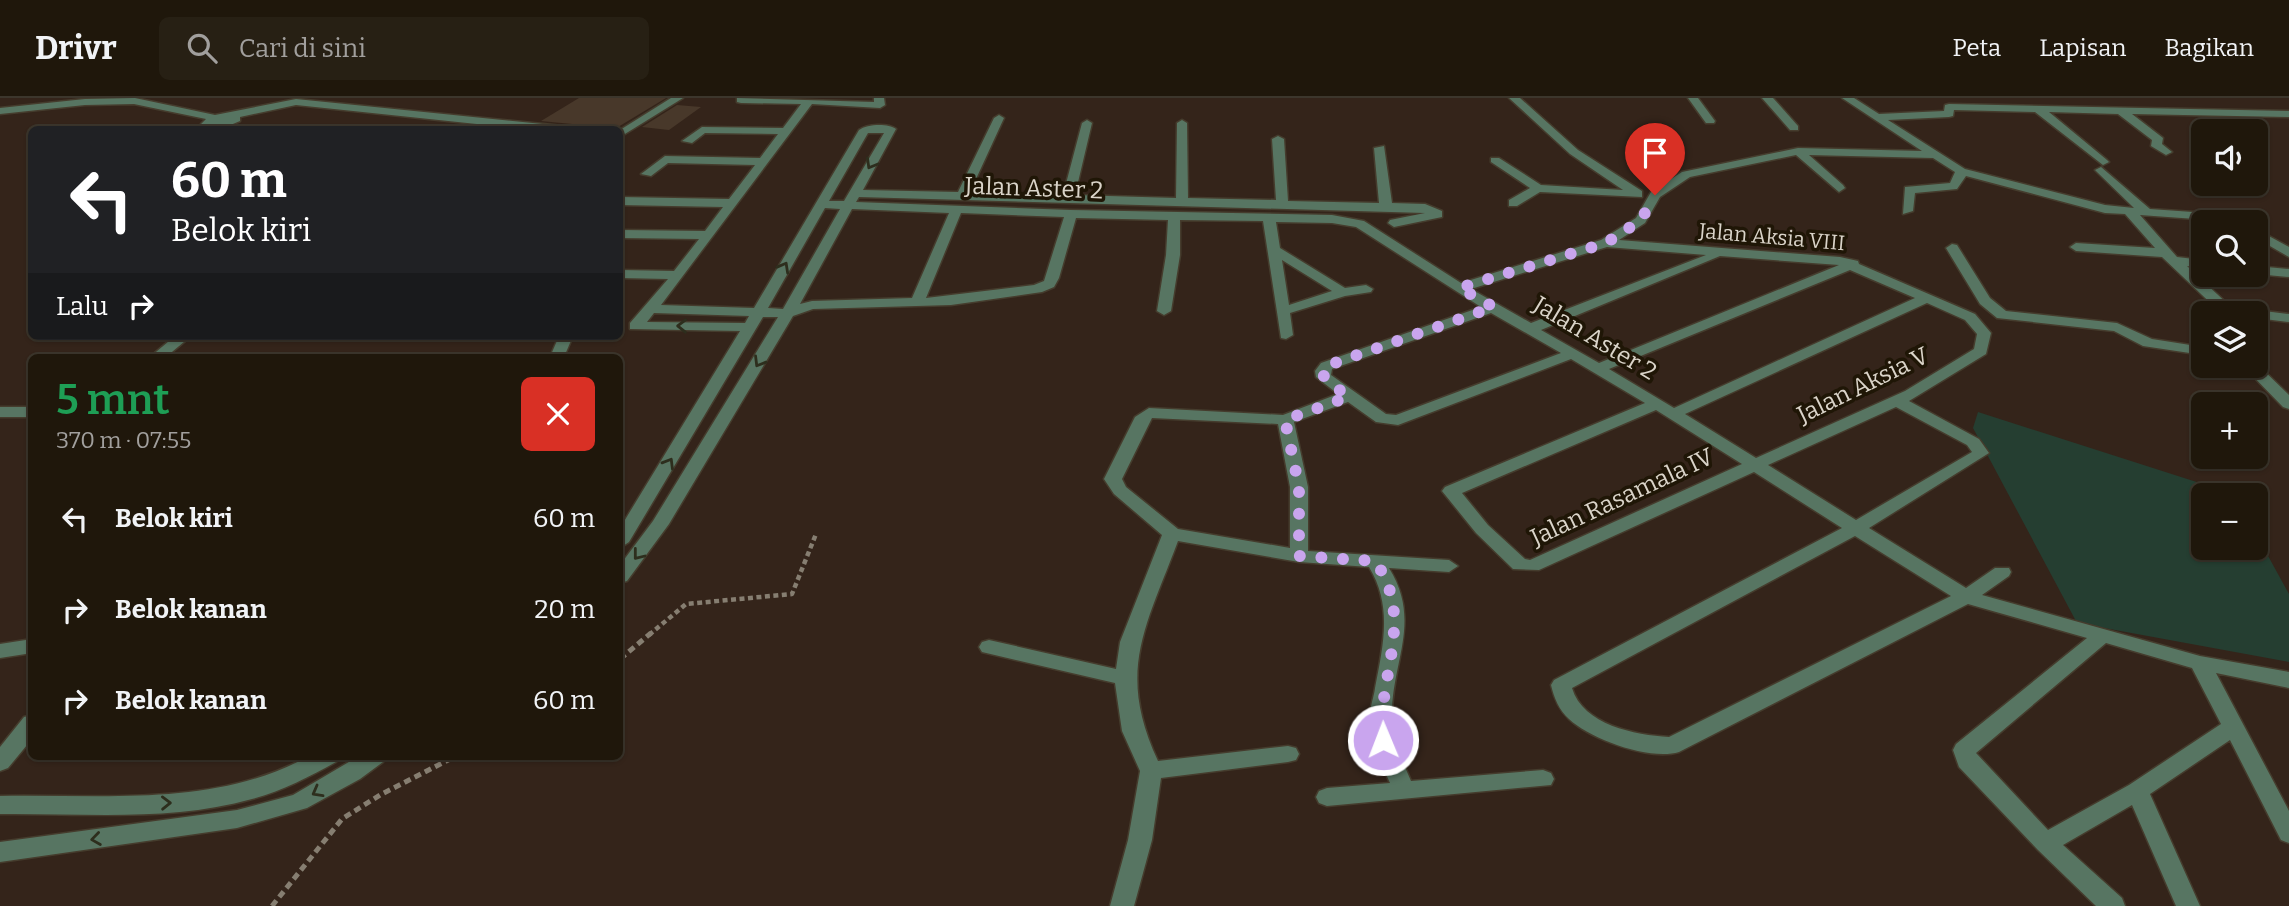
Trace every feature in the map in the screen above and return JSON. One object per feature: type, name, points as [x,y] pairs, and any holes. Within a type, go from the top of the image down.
[{"type":"street","points":[[623,132],[678,98]]},
{"type":"street","points":[[741,100],[880,105],[879,98]]},
{"type":"street","points":[[1514,98],[1574,152],[1638,194]]},
{"type":"street","points":[[1693,98],[1710,121]]},
{"type":"street","points":[[1767,98],[1794,128]]},
{"type":"street","points":[[1847,98],[1961,171],[2105,209],[2191,216]]},
{"type":"street","points":[[1875,117],[1948,114],[1944,100],[2037,108],[2289,114]]},
{"type":"street","points":[[0,111],[85,102],[134,101],[209,125],[228,124],[236,120],[232,116],[296,102],[533,126]]},
{"type":"street","points":[[750,327],[635,326],[678,275],[705,235],[809,102]]},
{"type":"street","points":[[2037,108],[2102,166],[2147,213]]},
{"type":"street","points":[[2120,110],[2159,140],[2155,144],[2166,152]]},
{"type":"street","points":[[963,195],[999,118]]},
{"type":"street","points":[[1068,197],[1087,123]]},
{"type":"street","points":[[1182,123],[1182,200]]},
{"type":"street","points":[[623,537],[768,298],[819,204],[864,130],[891,129],[788,313],[660,524],[623,573]]},
{"type":"street","points":[[688,141],[702,130],[786,131]]},
{"type":"street","points":[[1278,139],[1282,204]]},
{"type":"street","points":[[1380,148],[1386,208]]},
{"type":"street","points":[[1459,288],[1606,243],[1641,220],[1655,195],[1686,174],[1798,151],[1936,155]]},
{"type":"street","points":[[1798,151],[1839,188]]},
{"type":"street","points":[[647,174],[664,159],[762,162]]},
{"type":"street","points":[[1495,160],[1538,188],[1655,195]]},
{"type":"street","points":[[1907,211],[1912,188],[1954,187],[1959,181],[1961,171]]},
{"type":"street","points":[[1513,203],[1538,188]]},
{"type":"street","points":[[852,199],[963,195],[1068,197],[1432,209],[1438,214],[1394,223]]},
{"type":"street","name":"Jalan Aster 2","points":[[819,204],[852,199],[956,210],[1332,219],[1360,224],[1459,288],[1532,328],[1858,527],[1966,597],[2200,663],[2289,680]]},
{"type":"street","points":[[623,201],[731,203]]},
{"type":"street","points":[[917,303],[956,210]]},
{"type":"street","points":[[2130,212],[2213,301]]},
{"type":"street","points":[[649,309],[788,313],[812,305],[917,303],[1044,287],[1052,278],[1071,214]]},
{"type":"street","points":[[1164,311],[1173,255],[1174,215]]},
{"type":"street","points":[[1269,218],[1286,335]]},
{"type":"street","points":[[623,234],[705,235]]},
{"type":"street","points":[[2268,240],[2289,253]]},
{"type":"street","name":"Jalan Aksia VIII","points":[[1606,243],[1719,254],[1829,259],[1853,264],[1924,300]]},
{"type":"street","points":[[2076,247],[2191,261]]},
{"type":"street","points":[[1952,248],[1985,301],[2002,315],[2117,327],[2148,343],[2191,349]]},
{"type":"street","points":[[1274,250],[1343,292]]},
{"type":"street","points":[[1532,328],[1719,254]]},
{"type":"street","points":[[1599,369],[1853,264]]},
{"type":"street","points":[[2268,271],[2289,273]]},
{"type":"street","points":[[623,274],[678,275]]},
{"type":"street","points":[[1283,311],[1343,292],[1366,289]]},
{"type":"street","points":[[768,298],[797,298],[812,305]]},
{"type":"street","points":[[1673,414],[1924,300]]},
{"type":"street","name":"Jalan Aksia V","points":[[1754,463],[1911,394],[1981,351],[1984,333],[1980,325],[1970,317],[1924,300]]},
{"type":"street","points":[[1494,307],[1326,366],[1324,377],[1348,397],[1382,418],[1398,421],[1572,354]]},
{"type":"street","points":[[2268,315],[2289,318]]},
{"type":"street","points":[[161,354],[179,340]]},
{"type":"street","points":[[2263,378],[2289,404]]},
{"type":"street","points":[[1348,397],[1285,420],[1160,411],[1143,417],[1114,480],[1120,490],[1172,534],[1299,556],[1449,566]]},
{"type":"street","points":[[1895,400],[1972,442],[1981,453],[1858,527],[1561,685],[1562,700],[1580,719],[1633,741],[1671,746],[1966,597],[2002,572]]},
{"type":"street","name":"Jalan Rasamala IV","points":[[1656,404],[1451,491],[1482,529],[1520,565],[1526,567],[1754,463]]},
{"type":"street","points":[[0,412],[28,412]]},
{"type":"street","points":[[1285,420],[1299,487],[1299,556]]},
{"type":"street","points":[[1122,906],[1140,840],[1150,772],[1133,731],[1125,678],[1130,642],[1172,534]]},
{"type":"street","points":[[1375,561],[1388,579],[1396,614],[1381,715],[1383,740],[1404,790]]},
{"type":"street","points":[[2102,636],[1964,750],[1967,761],[2046,843],[2113,906]]},
{"type":"street","points":[[0,651],[28,647]]},
{"type":"street","points":[[989,647],[1125,678]]},
{"type":"street","points":[[2200,663],[2289,833]]},
{"type":"street","points":[[2046,843],[2137,791],[2233,727]]},
{"type":"street","points":[[0,762],[28,728]]},
{"type":"street","points":[[1150,772],[1287,754]]},
{"type":"street","points":[[0,805],[177,802],[235,797],[322,760]]},
{"type":"street","points":[[0,852],[237,819],[299,802],[352,773],[370,760]]},
{"type":"street","points":[[1326,797],[1543,779]]},
{"type":"street","points":[[2137,791],[2188,906]]},
{"type":"path","points":[[623,657],[687,604],[792,594],[816,534]]},
{"type":"path","points":[[272,906],[342,819],[380,795],[448,760]]},
{"type":"shaded area","points":[[0,98],[2289,98],[2289,906],[0,906]]},
{"type":"green space","points":[[1978,412],[2200,483],[2191,483],[2191,560],[2268,560],[2268,556],[2289,594],[2289,662],[2077,623],[1973,428]]},
{"type":"building","points":[[579,98],[666,98],[620,126],[576,126],[541,121]]},
{"type":"building","points":[[677,105],[701,107],[669,130],[642,127]]},
{"type":"route","points":[[1383,740],[1381,715],[1393,649],[1396,614],[1388,579],[1375,561],[1299,556],[1299,487],[1285,420],[1317,406],[1348,397],[1324,377],[1326,366],[1494,307],[1459,288],[1606,243],[1641,220],[1655,195]]}]
